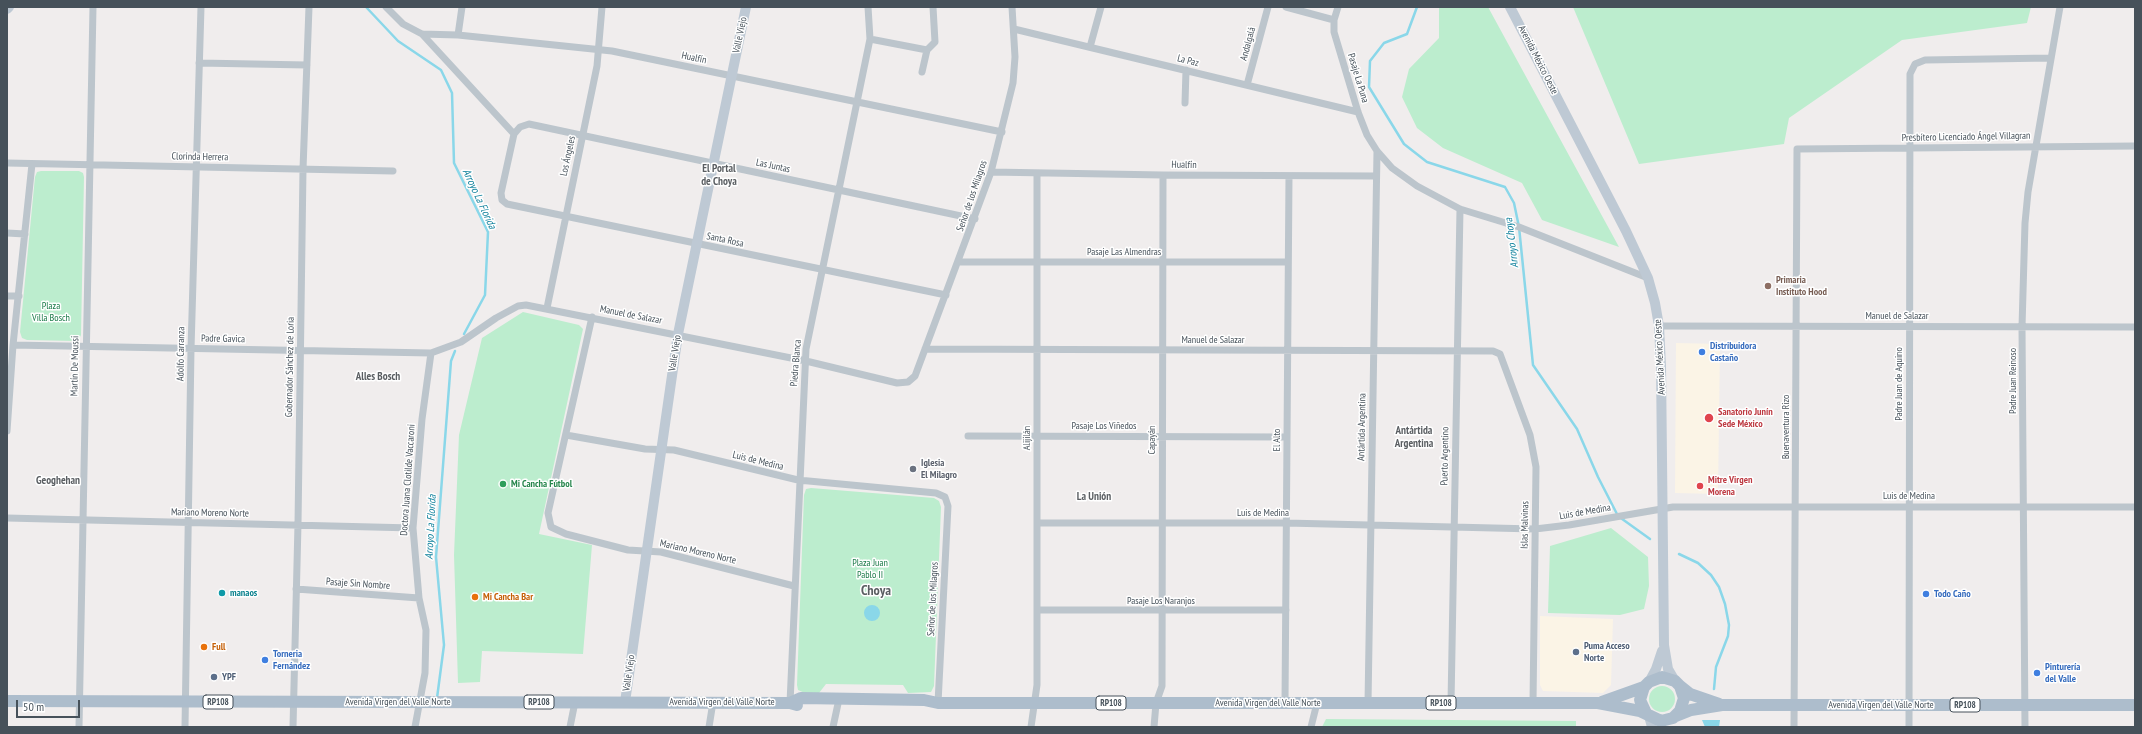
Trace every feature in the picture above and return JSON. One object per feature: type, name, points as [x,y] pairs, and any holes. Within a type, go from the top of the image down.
[{"type":"main road","name":"Valle Viejo","points":[[625,702],[678,334],[746,7]]},
{"type":"main road","name":"Avenida México Oeste","points":[[1510,7],[1626,231],[1648,278],[1659,326],[1664,645],[1668,669],[1677,683]]},
{"type":"main road","name":"Avenida México Oeste","points":[[1646,684],[1660,661],[1664,645]]},
{"type":"main road","name":"RP108","points":[[1646,684],[1662,677],[1677,683]]},
{"type":"main road","points":[[1672,720],[1683,705],[1683,692],[1677,683]]},
{"type":"main road","name":"Avenida Virgen del Valle Norte","points":[[1677,683],[1696,696],[1722,705]]},
{"type":"main road","points":[[1646,684],[1640,700],[1649,719]]},
{"type":"main road","name":"Avenida Virgen del Valle Norte","points":[[7,702],[713,702],[790,703],[800,706],[838,703],[924,707],[938,703],[1598,703],[1621,696],[1646,684]]},
{"type":"main road","name":"Avenida Virgen del Valle Norte","points":[[1598,703],[1649,719]]},
{"type":"main road","name":"Avenida Virgen del Valle Norte","points":[[1672,720],[1691,710],[1722,705],[2135,705]]},
{"type":"main road","name":"RP108","points":[[1649,719],[1661,721],[1672,720]]},
{"type":"street","name":"Martín De Moussi","points":[[79,727],[85,346],[93,7]]},
{"type":"street","name":"Adolfo Carranza","points":[[185,727],[187,522],[201,7]]},
{"type":"street","name":"Gobernador Sánchez de Loria","points":[[293,727],[298,524],[303,169],[309,7]]},
{"type":"street","name":"Hualfín","points":[[386,7],[403,24],[422,34],[458,35],[612,51],[731,77],[1002,132]]},
{"type":"street","points":[[458,35],[462,7]]},
{"type":"street","name":"Los Ángeles","points":[[547,308],[597,66],[602,7]]},
{"type":"street","name":"Piedra Blanca","points":[[790,703],[798,480],[806,349],[821,270],[870,39],[868,7]]},
{"type":"street","points":[[922,72],[927,50],[935,42],[933,7]]},
{"type":"street","name":"Señor de los Milagros","points":[[908,382],[915,376],[992,172],[1013,83],[1015,57],[1012,7]]},
{"type":"street","points":[[1090,47],[1101,7]]},
{"type":"street","name":"Andalgalá","points":[[1247,85],[1268,7]]},
{"type":"street","points":[[1286,7],[1334,20]]},
{"type":"street","name":"Pasaje La Puna","points":[[1338,7],[1334,20],[1334,32],[1358,112],[1367,134],[1377,151],[1392,168],[1417,186],[1460,209],[1519,227],[1648,278]]},
{"type":"street","name":"Padre Juan Reinoso","points":[[2025,727],[2022,327],[2025,223],[2050,58],[2060,7]]},
{"type":"street","name":"La Paz","points":[[1014,29],[1358,112]]},
{"type":"street","points":[[422,34],[514,134]]},
{"type":"street","points":[[870,39],[927,50]]},
{"type":"street","name":"Padre Juan de Aquino","points":[[1909,727],[1910,74],[1915,64],[1925,60],[2050,58]]},
{"type":"street","points":[[199,63],[307,65]]},
{"type":"street","points":[[1185,103],[1186,70]]},
{"type":"street","name":"Las Juntas","points":[[514,134],[520,127],[529,124],[975,218]]},
{"type":"street","name":"Santa Rosa","points":[[514,134],[501,193],[502,200],[507,204],[946,295]]},
{"type":"street","name":"Presbítero Licenciado Ángel Villagran","points":[[1797,149],[2135,146]]},
{"type":"street","name":"Buenaventura Rizo","points":[[1794,727],[1797,149]]},
{"type":"street","name":"Antártida Argentina","points":[[1368,703],[1377,151]]},
{"type":"street","name":"Clorinda Herrera","points":[[7,163],[393,171]]},
{"type":"street","points":[[7,431],[9,383],[32,164]]},
{"type":"street","name":"Hualfín","points":[[992,172],[1163,175],[1376,176]]},
{"type":"street","name":"Alijilán","points":[[1031,727],[1033,703],[1037,685],[1037,173]]},
{"type":"street","name":"Capayán","points":[[1154,727],[1156,703],[1162,686],[1163,175]]},
{"type":"street","name":"El Alto","points":[[1285,703],[1289,176]]},
{"type":"street","name":"Puerto Argentino","points":[[1451,703],[1460,209]]},
{"type":"street","points":[[7,233],[25,234]]},
{"type":"street","name":"Pasaje Las Almendras","points":[[959,262],[1288,262]]},
{"type":"street","points":[[7,296],[19,296]]},
{"type":"street","name":"Manuel de Salazar","points":[[431,353],[461,342],[496,318],[518,306],[526,305],[678,334],[806,361],[897,383],[908,382]]},
{"type":"street","points":[[566,435],[592,317]]},
{"type":"street","name":"Manuel de Salazar","points":[[1659,326],[2135,327]]},
{"type":"street","points":[[7,328],[15,329]]},
{"type":"street","name":"Padre Gavica","points":[[13,345],[431,353]]},
{"type":"street","name":"Manuel de Salazar","points":[[925,349],[1493,351],[1500,354]]},
{"type":"street","name":"Doctora Juana Clotilde Vaccaroni","points":[[415,727],[425,702],[426,630],[419,598],[413,528],[422,419],[431,353]]},
{"type":"street","name":"Islas Malvinas","points":[[1500,354],[1534,450],[1536,467],[1533,703]]},
{"type":"street","name":"Luis de Medina","points":[[566,435],[645,449],[674,450],[798,480],[936,492],[945,497]]},
{"type":"street","name":"Mariano Moreno Norte","points":[[566,435],[548,513],[551,527],[566,534],[628,550],[661,552],[794,586]]},
{"type":"street","name":"Pasaje Los Viñedos","points":[[968,436],[1287,437]]},
{"type":"street","name":"Señor de los Milagros","points":[[938,703],[948,506],[945,497]]},
{"type":"street","name":"Luis de Medina","points":[[1037,523],[1286,523],[1535,529],[1569,525],[1673,507],[2135,507]]},
{"type":"street","name":"Mariano Moreno Norte","points":[[7,518],[413,528]]},
{"type":"street","name":"Pasaje Sin Nombre","points":[[296,590],[419,598]]},
{"type":"street","name":"Pasaje Los Naranjos","points":[[1037,610],[1286,610]]},
{"type":"street","points":[[570,727],[575,702]]},
{"type":"street","points":[[709,727],[713,702]]},
{"type":"street","points":[[833,727],[838,703]]},
{"type":"street","points":[[1311,727],[1317,703]]},
{"type":"shaded area","points":[[1676,343],[1720,344],[1718,494],[1675,493]]},
{"type":"shaded area","name":"Puma Acceso Norte","points":[[1540,616],[1613,619],[1611,685],[1603,693],[1543,691],[1540,685]]},
{"type":"green space","points":[[1439,7],[1488,7],[1619,247],[1542,220],[1522,183],[1443,148],[1417,128],[1402,97],[1409,69],[1439,38]]},
{"type":"green space","points":[[1573,7],[2031,7],[2027,23],[1902,40],[1789,118],[1784,144],[1639,164]]},
{"type":"green space","name":"Plaza Villa Bosch","points":[[79,171],[83,173],[84,177],[81,335],[79,339],[75,341],[27,340],[22,338],[20,332],[35,177],[37,172]]},
{"type":"green space","name":"Mi Cancha Fútbol","points":[[523,312],[579,325],[583,329],[539,534],[592,545],[583,654],[482,651],[480,682],[458,683],[454,555],[459,435],[482,338]]},
{"type":"green space","name":"Plaza Juan Pablo II","points":[[811,488],[934,498],[939,501],[941,507],[934,686],[931,692],[908,693],[903,685],[826,684],[819,693],[805,693],[798,690],[804,495],[806,489]]},
{"type":"green space","points":[[1611,528],[1648,557],[1649,586],[1644,609],[1620,615],[1548,613],[1550,546]]},
{"type":"green space","points":[[1662,686],[1671,690],[1675,699],[1671,708],[1662,712],[1653,708],[1649,699],[1653,690]]},
{"type":"green space","points":[[1326,719],[1576,721],[1576,727],[1322,727]]},
{"type":"water","points":[[869,605],[875,605],[880,610],[878,619],[875,621],[869,621],[864,616],[864,610]]},
{"type":"water","points":[[1702,720],[1720,720],[1719,727],[1705,727]]},
{"type":"waterway","name":"Arroyo La Florida","points":[[366,7],[398,41],[441,70],[452,93],[454,163],[488,232],[485,295],[464,334]]},
{"type":"waterway","name":"Arroyo Choya","points":[[1417,7],[1407,34],[1384,43],[1370,61],[1369,87],[1404,144],[1427,162],[1505,187],[1514,203],[1519,227],[1533,365],[1577,429],[1598,477],[1618,516],[1650,539]]},
{"type":"waterway","name":"Arroyo La Florida","points":[[437,698],[444,645],[436,557],[451,361],[455,351]]},
{"type":"waterway","name":"Arroyo Choya","points":[[1679,554],[1698,563],[1711,575],[1719,587],[1725,604],[1729,625],[1728,636],[1716,667],[1714,689]]},
{"type":"place","name":"Primaria Instituto Hood","points":[[1768,286]]},
{"type":"place","name":"Distribuidora Castaño","points":[[1702,352]]},
{"type":"place","name":"Sanatorio Junín Sede México","points":[[1709,418]]},
{"type":"place","name":"Iglesia El Milagro","points":[[913,469]]},
{"type":"place","name":"Mi Cancha Fútbol","points":[[503,484]]},
{"type":"place","name":"Mitre Virgen Morena","points":[[1700,486]]},
{"type":"place","name":"manaos","points":[[222,593]]},
{"type":"place","name":"Todo Caño","points":[[1926,594]]},
{"type":"place","name":"Mi Cancha Bar","points":[[475,597]]},
{"type":"place","name":"Full","points":[[204,647]]},
{"type":"place","name":"Puma Acceso Norte","points":[[1576,652]]},
{"type":"place","name":"Torneria Fernández","points":[[265,660]]},
{"type":"place","name":"Pinturería del Valle","points":[[2037,673]]},
{"type":"place","name":"YPF","points":[[214,677]]},
{"type":"district","name":"El Portal de Choya","points":[[719,175]]},
{"type":"district","name":"Alles Bosch","points":[[378,377]]},
{"type":"district","name":"Antártida Argentina","points":[[1414,437]]},
{"type":"district","name":"Geoghehan","points":[[58,481]]},
{"type":"district","name":"La Unión","points":[[1094,497]]},
{"type":"district","name":"Choya","points":[[876,591]]}]
